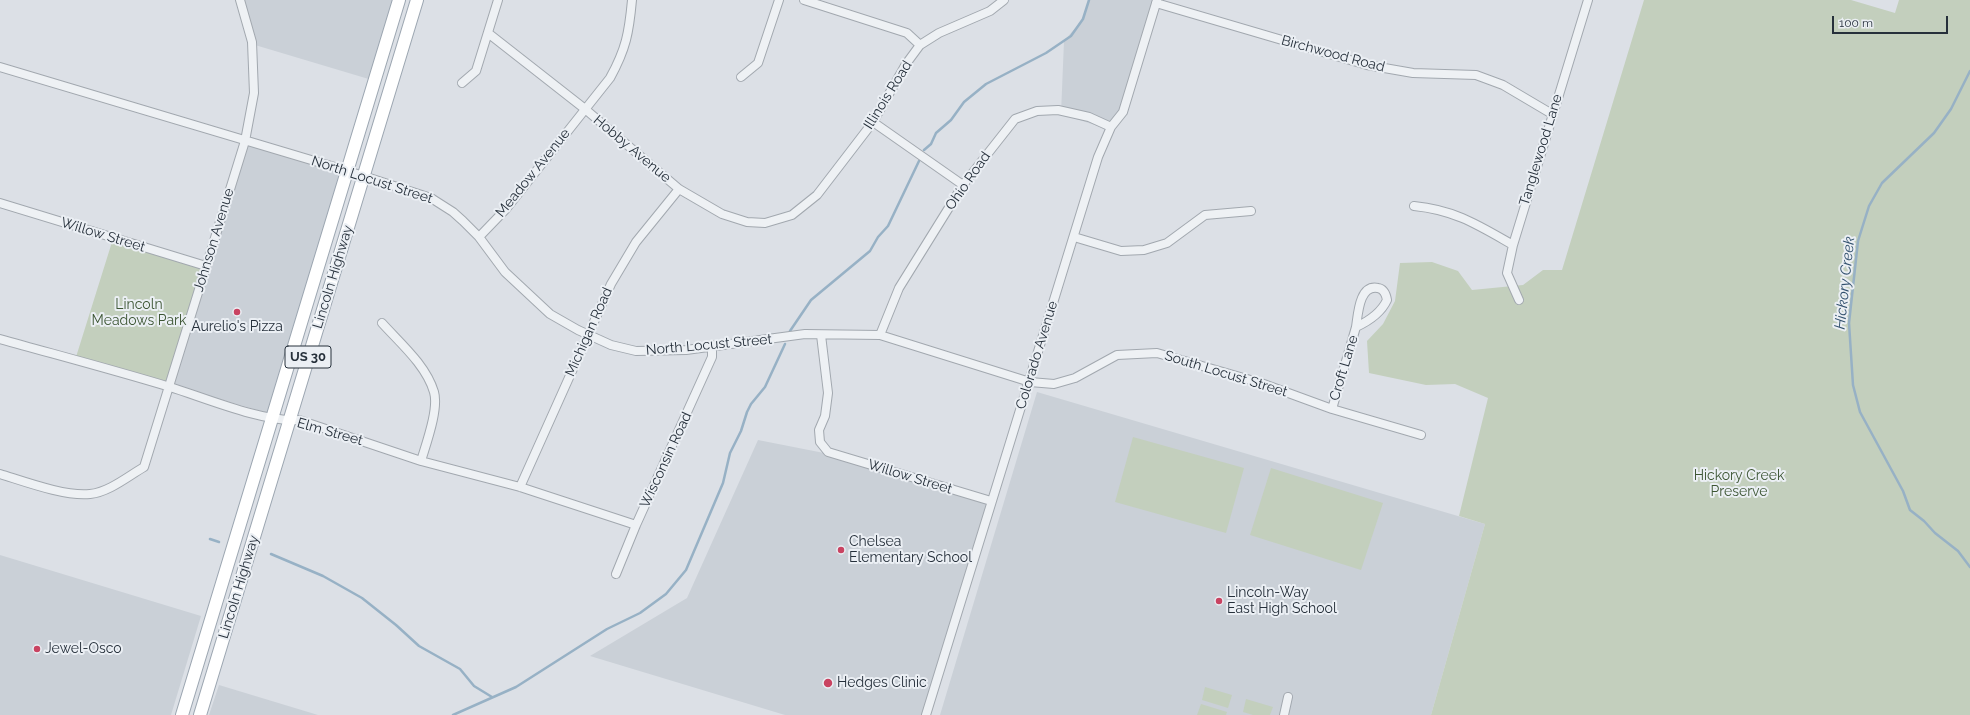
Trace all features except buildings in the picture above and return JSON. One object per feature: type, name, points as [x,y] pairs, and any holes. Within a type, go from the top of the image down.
[{"type":"main road","name":"Lincoln Highway","points":[[182,715],[399,0]]},
{"type":"main road","name":"Lincoln Highway","points":[[200,715],[417,0]]},
{"type":"street","name":"Johnson Avenue","points":[[0,474],[68,493],[89,494],[109,488],[144,467],[245,141],[254,92],[252,38],[240,0]]},
{"type":"street","points":[[462,83],[476,71],[498,0]]},
{"type":"street","name":"Meadow Avenue","points":[[479,238],[506,209],[610,78],[622,57],[627,38],[632,0]]},
{"type":"street","points":[[741,77],[758,63],[778,0]]},
{"type":"street","points":[[804,0],[907,33],[920,45]]},
{"type":"street","name":"Illinois Road","points":[[792,215],[816,195],[873,122],[906,64],[920,45],[939,33],[990,11],[1004,0]]},
{"type":"street","name":"Tanglewood Lane","points":[[1519,300],[1507,273],[1513,245],[1588,0]]},
{"type":"street","name":"Birchwood Road","points":[[1157,2],[1367,65],[1413,73],[1476,75],[1503,85],[1552,114]]},
{"type":"street","name":"Colorado Avenue","points":[[926,715],[991,501],[1030,382],[1098,157],[1111,127],[1123,112],[1157,2]]},
{"type":"street","name":"Hobby Avenue","points":[[488,34],[585,109],[679,189],[722,214],[747,222],[765,223],[792,215]]},
{"type":"street","name":"North Locust Street","points":[[0,67],[348,171],[431,198],[453,212],[479,238],[505,272],[557,319],[611,345],[636,351],[686,350],[712,345],[805,334],[880,335],[1030,382]]},
{"type":"street","name":"Ohio Road","points":[[880,335],[899,288],[963,185],[1015,119],[1037,111],[1058,110],[1089,117],[1111,127]]},
{"type":"street","points":[[873,122],[963,185]]},
{"type":"street","name":"Michigan Road","points":[[520,487],[611,284],[628,254],[679,189]]},
{"type":"street","name":"Willow Street","points":[[0,204],[206,266]]},
{"type":"street","points":[[1414,206],[1436,208],[1463,217],[1513,245]]},
{"type":"street","points":[[1074,238],[1121,251],[1144,250],[1167,243],[1205,215],[1251,210]]},
{"type":"street","name":"Croft Lane","points":[[1332,409],[1356,327],[1360,302],[1366,292],[1378,288],[1383,290],[1387,300],[1384,307],[1368,322],[1356,327]]},
{"type":"street","points":[[382,323],[422,368],[435,393],[433,420],[421,461]]},
{"type":"street","name":"Willow Street","points":[[821,335],[828,393],[825,416],[819,430],[820,442],[828,452],[991,501]]},
{"type":"street","name":"Elm Street","points":[[0,339],[168,387],[248,412],[289,421],[299,420],[421,461],[520,487],[636,525]]},
{"type":"street","name":"Wisconsin Road","points":[[616,574],[636,525],[712,358],[712,345]]},
{"type":"street","name":"South Locust Street","points":[[1030,382],[1054,384],[1075,378],[1117,355],[1157,353],[1261,383],[1332,409],[1421,435]]},
{"type":"street","points":[[1284,715],[1288,697]]},
{"type":"shaded area","points":[[241,0],[396,0],[372,80],[255,45]]},
{"type":"shaded area","points":[[1089,0],[1154,0],[1121,111],[1107,129],[1061,114],[1064,41],[1083,19]]},
{"type":"shaded area","points":[[246,143],[344,173],[271,414],[172,385]]},
{"type":"shaded area","name":"Lincoln-Way East High School","points":[[1037,392],[1485,524],[1431,715],[940,715]]},
{"type":"shaded area","name":"Chelsea Elementary School","points":[[758,440],[824,453],[989,503],[923,715],[785,715],[590,656],[687,598]]},
{"type":"shaded area","points":[[0,555],[201,616],[171,715],[0,715]]},
{"type":"shaded area","points":[[219,685],[318,715],[209,715]]},
{"type":"green space","name":"Hickory Creek Preserve","points":[[1644,0],[1851,0],[1895,13],[1899,0],[1970,0],[1970,715],[1431,715],[1485,524],[1459,516],[1488,398],[1455,384],[1426,385],[1369,373],[1367,341],[1383,324],[1395,301],[1400,263],[1432,262],[1458,271],[1472,290],[1523,285],[1543,270],[1562,270]]},
{"type":"green space","name":"Lincoln Meadows Park","points":[[112,242],[202,269],[167,384],[76,357]]},
{"type":"green space","points":[[1133,437],[1244,468],[1226,533],[1115,502]]},
{"type":"green space","points":[[1271,468],[1383,503],[1361,570],[1250,535]]},
{"type":"green space","points":[[1205,687],[1232,695],[1228,708],[1202,700]]},
{"type":"green space","points":[[1246,699],[1273,707],[1270,715],[1253,715],[1243,712]]},
{"type":"green space","points":[[1201,704],[1227,712],[1226,715],[1197,715]]},
{"type":"waterway","points":[[924,150],[931,144],[936,133],[951,120],[964,102],[986,84],[1046,53],[1071,36],[1083,19],[1089,0]]},
{"type":"waterway","name":"Hickory Creek","points":[[1970,71],[1951,109],[1934,133],[1882,183],[1869,206],[1858,241],[1849,323],[1853,385],[1860,412],[1903,491],[1910,510],[1924,521],[1935,533],[1958,551],[1970,567]]},
{"type":"waterway","points":[[790,331],[811,300],[870,251],[878,237],[888,226],[919,161]]},
{"type":"waterway","points":[[453,715],[516,687],[607,629],[640,613],[666,594],[686,570],[723,483],[730,453],[741,431],[747,412],[751,404],[765,387],[785,344]]},
{"type":"waterway","points":[[210,539],[219,542]]},
{"type":"waterway","points":[[271,554],[323,576],[362,598],[396,625],[419,646],[460,669],[474,686],[492,697]]},
{"type":"place","name":"Aurelio's Pizza","points":[[237,312]]},
{"type":"place","name":"Chelsea Elementary School","points":[[841,550]]},
{"type":"place","name":"Lincoln-Way East High School","points":[[1219,601]]},
{"type":"place","name":"Jewel-Osco","points":[[37,649]]},
{"type":"place","name":"Hedges Clinic","points":[[828,683]]}]
